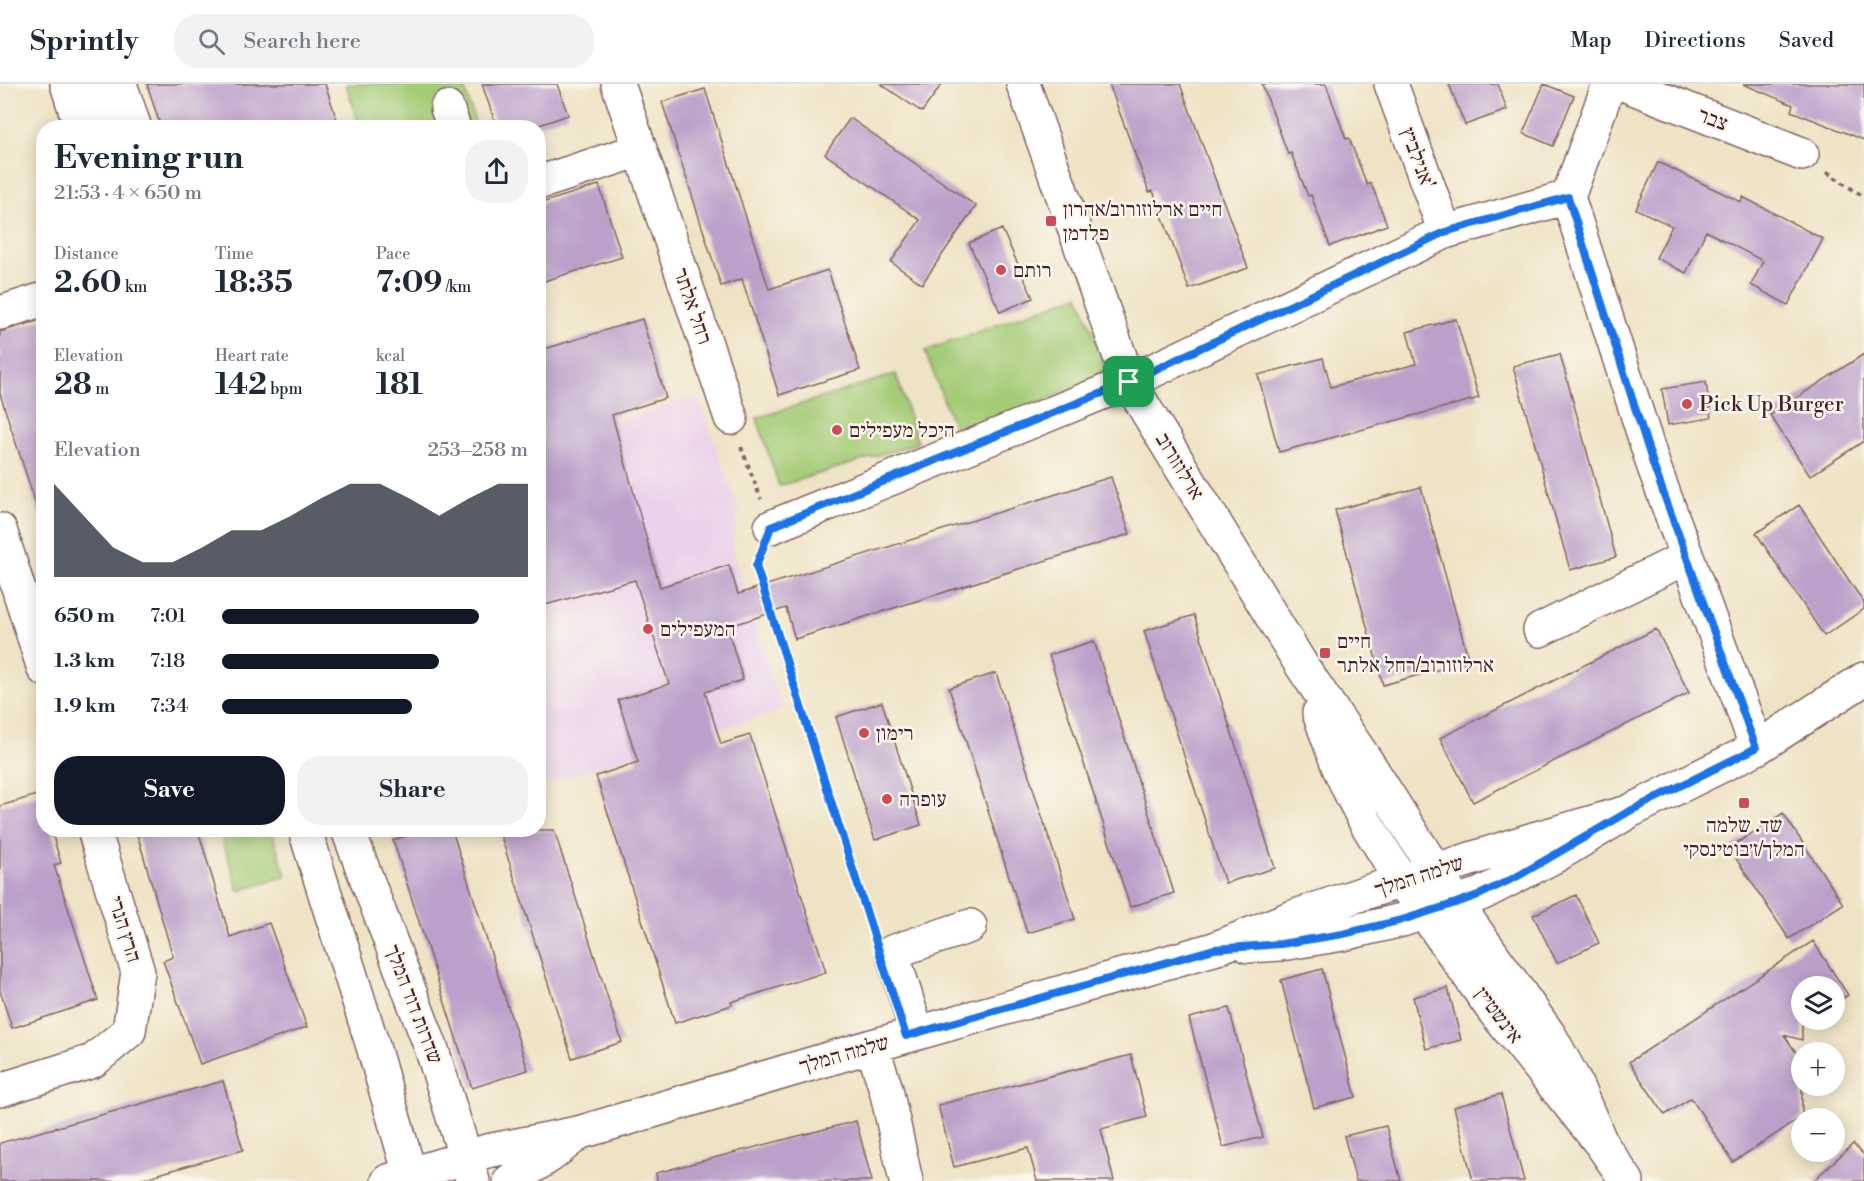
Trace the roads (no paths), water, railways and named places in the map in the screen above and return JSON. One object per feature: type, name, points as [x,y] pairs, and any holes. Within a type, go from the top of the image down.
[{"type":"street","points":[[67,84],[78,120]]},
{"type":"street","points":[[93,84],[104,120]]},
{"type":"street","points":[[120,84],[132,120]]},
{"type":"street","name":"רחל אלתר","points":[[618,84],[731,418]]},
{"type":"street","name":"ארלוזורוב","points":[[1023,84],[1129,382],[1302,666],[1369,765],[1456,903]]},
{"type":"street","name":"אנילביץ'","points":[[1391,84],[1445,232]]},
{"type":"street","points":[[1609,84],[1568,197],[1654,467],[1756,748]]},
{"type":"street","name":"צבר","points":[[1623,84],[1802,154]]},
{"type":"street","points":[[546,180],[640,150]]},
{"type":"street","points":[[771,527],[1129,382],[1445,232],[1568,197]]},
{"type":"street","points":[[0,312],[36,301]]},
{"type":"street","points":[[0,530],[36,644]]},
{"type":"street","points":[[1540,630],[1687,557]]},
{"type":"street","name":"ארלוזורוב","points":[[1302,666],[1339,768],[1352,796],[1402,881]]},
{"type":"street","name":"שלמה המלך","points":[[1214,949],[1281,944],[1343,934],[1424,913],[1481,894],[1518,876],[1628,812],[1756,748],[1864,679]]},
{"type":"street","name":"שלמה המלך","points":[[403,1179],[469,1169],[507,1146],[578,1133],[916,1033],[1214,949],[1293,917],[1435,870],[1628,812]]},
{"type":"street","name":"הרץ הנרי","points":[[0,1090],[93,1061],[129,1031],[138,972],[96,837]]},
{"type":"street","points":[[307,837],[366,1022],[403,1179]]},
{"type":"street","name":"שדרות דוד המלך","points":[[351,837],[432,1050],[469,1169]]},
{"type":"street","name":"אינשטיין","points":[[1402,881],[1494,1011],[1602,1145],[1627,1181]]},
{"type":"street","name":"אינשטיין","points":[[1456,903],[1550,1036],[1574,1080],[1602,1145]]},
{"type":"street","points":[[916,1033],[892,952],[970,926]]},
{"type":"street","points":[[872,1046],[886,1089],[906,1181]]},
{"type":"street","name":"שלמה המלך","points":[[510,1181],[551,1155],[578,1133]]},
{"type":"place","name":"חיים ארלוזורוב/אהרון פלדמן","points":[[1051,221]]},
{"type":"place","name":"רותם","points":[[1001,270]]},
{"type":"place","name":"Pick Up Burger","points":[[1687,404]]},
{"type":"place","name":"היכל מעפילים","points":[[837,430]]},
{"type":"place","name":"המעפילים","points":[[648,629]]},
{"type":"place","name":"חיים ארלוזורוב/רחל אלתר","points":[[1325,653]]},
{"type":"place","name":"רימון","points":[[864,733]]},
{"type":"place","name":"עופרה","points":[[887,799]]},
{"type":"place","name":"שד. שלמה המלך/ז׳בוטינסקי","points":[[1744,803]]}]
